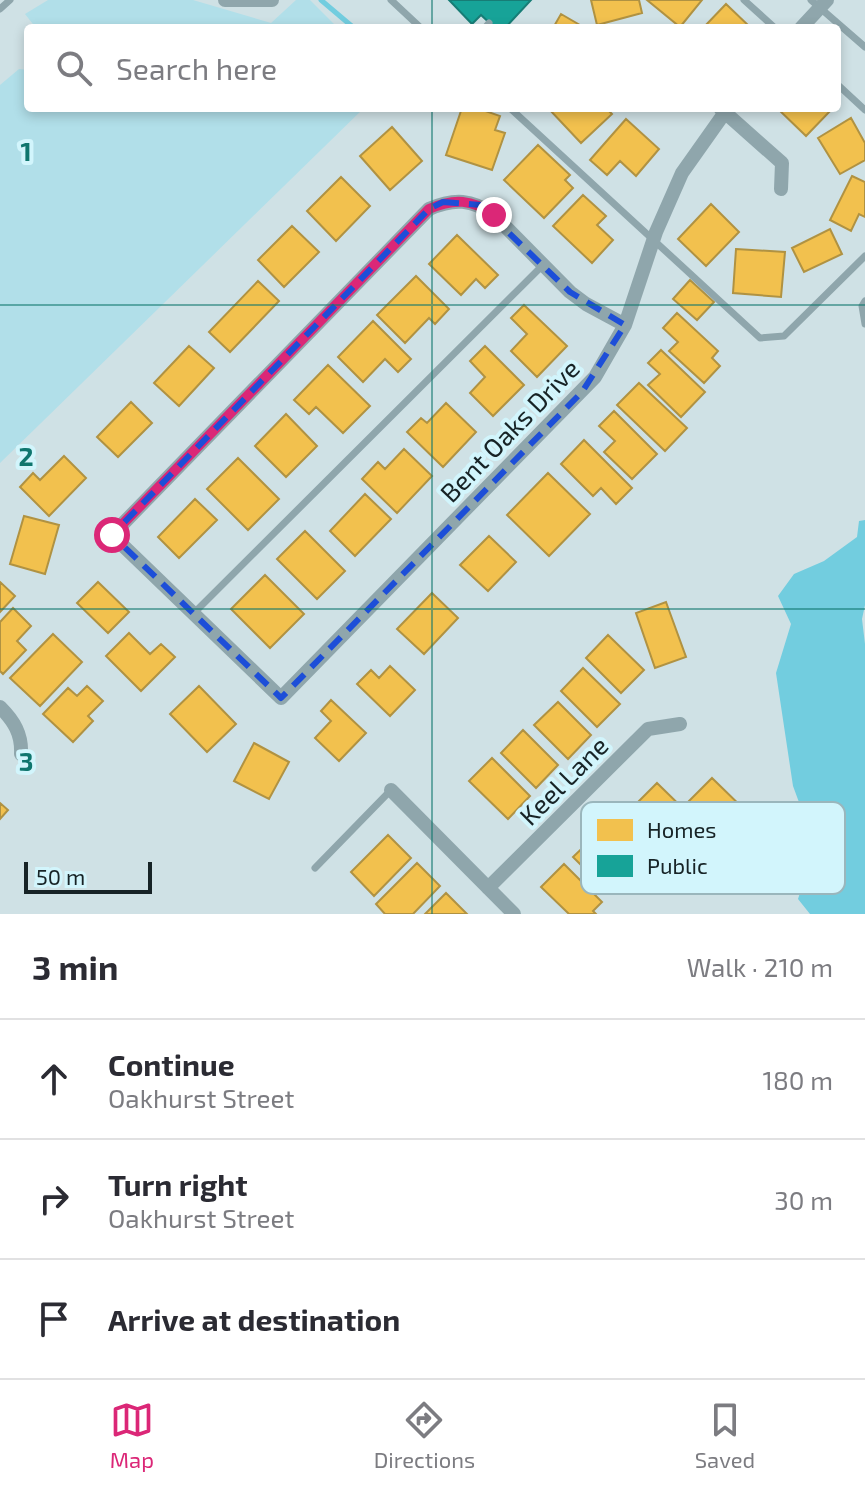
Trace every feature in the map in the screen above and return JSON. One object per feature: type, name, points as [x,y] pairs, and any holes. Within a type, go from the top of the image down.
[{"type":"street","points":[[225,0],[272,0]]},
{"type":"street","points":[[804,24],[819,2]]},
{"type":"street","name":"Bent Oaks Drive","points":[[193,614],[281,698],[595,377],[625,325],[654,239],[682,173],[722,112]]},
{"type":"street","points":[[727,112],[782,163],[781,189]]},
{"type":"street","points":[[193,614],[112,535],[429,209],[457,200],[480,205],[586,304],[625,325]]},
{"type":"street","points":[[0,707],[16,726],[22,741],[21,754]]},
{"type":"street","name":"Keel Lane","points":[[488,888],[648,729],[680,724]]},
{"type":"street","points":[[391,790],[514,914]]},
{"type":"lane","points":[[0,9],[10,0]]},
{"type":"lane","points":[[744,0],[771,24]]},
{"type":"lane","points":[[394,1],[417,24]]},
{"type":"lane","points":[[819,2],[865,47]]},
{"type":"lane","points":[[841,88],[865,110]]},
{"type":"lane","points":[[514,112],[760,338],[784,336],[865,256]]},
{"type":"lane","points":[[193,614],[542,266]]},
{"type":"lane","points":[[865,301],[862,306],[865,324]]},
{"type":"lane","points":[[315,868],[391,790]]},
{"type":"highlighted area","points":[[443,202],[480,205],[570,292],[625,325],[582,392],[281,698],[112,535],[429,209]]},
{"type":"shaded area","points":[[48,0],[193,0],[271,23],[296,0],[310,0],[334,24],[33,24],[25,14]]},
{"type":"shaded area","points":[[19,69],[24,70],[24,112],[360,112],[0,463],[0,85]]},
{"type":"water","points":[[865,520],[865,605],[862,619],[865,644],[865,914],[810,914],[798,899],[800,894],[845,894],[845,802],[799,802],[793,786],[776,673],[791,624],[778,596],[794,574],[824,561],[857,537],[859,521]]},
{"type":"building: Homes","points":[[591,0],[639,0],[642,13],[597,24]]},
{"type":"building: Homes","points":[[647,0],[702,0],[682,24],[676,24]]},
{"type":"building: Homes","points":[[726,4],[747,24],[707,24]]},
{"type":"building: Homes","points":[[561,14],[578,24],[555,24]]},
{"type":"building: Homes","points":[[461,112],[488,112],[500,116],[495,130],[505,133],[492,170],[446,155]]},
{"type":"building: Homes","points":[[552,112],[612,114],[581,143]]},
{"type":"building: Homes","points":[[781,112],[829,112],[806,136]]},
{"type":"building: Homes","points":[[851,118],[865,143],[865,160],[840,174],[818,138]]},
{"type":"building: Homes","points":[[626,119],[659,149],[636,176],[620,161],[607,175],[590,160]]},
{"type":"building: Homes","points":[[392,127],[422,161],[390,190],[360,156]]},
{"type":"building: Homes","points":[[538,145],[570,175],[565,180],[573,188],[544,218],[504,180]]},
{"type":"building: Homes","points":[[852,176],[865,182],[865,217],[859,214],[851,231],[830,220]]},
{"type":"building: Homes","points":[[341,177],[370,206],[336,241],[307,211]]},
{"type":"building: Homes","points":[[583,195],[606,216],[597,225],[613,240],[592,263],[553,226]]},
{"type":"building: Homes","points":[[711,204],[739,232],[706,266],[678,239]]},
{"type":"building: Homes","points":[[292,226],[319,252],[284,287],[258,260]]},
{"type":"building: Homes","points":[[830,229],[842,254],[804,272],[792,248]]},
{"type":"building: Homes","points":[[457,235],[498,275],[485,288],[476,279],[461,295],[429,264]]},
{"type":"building: Homes","points":[[736,249],[785,252],[781,297],[733,293]]},
{"type":"building: Homes","points":[[416,276],[449,309],[435,324],[429,318],[405,343],[377,315]]},
{"type":"building: Homes","points":[[690,280],[714,302],[697,320],[673,299]]},
{"type":"building: Homes","points":[[258,281],[279,301],[230,352],[209,332]]},
{"type":"building: Homes","points":[[524,305],[567,346],[537,377],[511,351],[527,334],[511,318]]},
{"type":"building: Homes","points":[[677,313],[718,351],[712,358],[720,366],[704,383],[669,351],[678,342],[663,328]]},
{"type":"building: Homes","points":[[373,321],[411,359],[398,372],[385,359],[363,382],[338,357]]},
{"type":"building: Homes","points":[[189,346],[214,368],[179,406],[154,383]]},
{"type":"building: Homes","points":[[485,346],[524,385],[493,416],[470,393],[485,377],[470,361]]},
{"type":"building: Homes","points":[[661,350],[705,392],[681,417],[648,385],[660,374],[648,363]]},
{"type":"building: Homes","points":[[328,365],[370,406],[343,433],[316,407],[309,414],[294,400]]},
{"type":"building: Homes","points":[[639,383],[687,428],[665,451],[617,405]]},
{"type":"building: Homes","points":[[131,402],[152,423],[118,457],[97,437]]},
{"type":"building: Homes","points":[[446,403],[476,432],[443,467],[407,432],[421,418],[427,423]]},
{"type":"building: Homes","points":[[614,411],[657,454],[632,479],[604,452],[615,441],[599,426]]},
{"type":"building: Homes","points":[[286,414],[317,446],[286,477],[255,446]]},
{"type":"building: Homes","points":[[584,440],[632,488],[616,504],[601,488],[593,496],[561,464]]},
{"type":"building: Homes","points":[[404,449],[432,476],[397,513],[362,479],[378,462],[385,469]]},
{"type":"building: Homes","points":[[64,456],[86,478],[49,516],[20,487],[33,473],[40,480]]},
{"type":"building: Homes","points":[[238,458],[279,499],[248,530],[207,489]]},
{"type":"building: Homes","points":[[548,473],[590,514],[549,556],[507,515]]},
{"type":"building: Homes","points":[[365,494],[391,519],[355,556],[330,531]]},
{"type":"building: Homes","points":[[195,499],[217,520],[179,558],[158,537]]},
{"type":"building: Homes","points":[[24,516],[59,525],[45,574],[10,564]]},
{"type":"building: Homes","points":[[305,531],[345,571],[317,599],[277,559]]},
{"type":"building: Homes","points":[[489,536],[516,562],[488,591],[460,565]]},
{"type":"building: Homes","points":[[265,575],[304,614],[270,648],[231,609]]},
{"type":"building: Homes","points":[[0,582],[15,596],[0,612]]},
{"type":"building: Homes","points":[[98,582],[129,612],[108,633],[77,603]]},
{"type":"building: Homes","points":[[432,593],[458,618],[424,654],[397,629]]},
{"type":"building: Homes","points":[[666,602],[686,657],[655,668],[636,613]]},
{"type":"building: Homes","points":[[13,608],[31,626],[17,641],[26,650],[3,674],[0,671],[0,622]]},
{"type":"building: Homes","points":[[129,633],[150,654],[161,644],[175,657],[141,691],[106,656]]},
{"type":"building: Homes","points":[[53,634],[82,662],[40,706],[10,678]]},
{"type":"building: Homes","points":[[608,635],[644,670],[621,693],[586,658]]},
{"type":"building: Homes","points":[[390,666],[415,690],[390,716],[357,684],[371,670],[379,678]]},
{"type":"building: Homes","points":[[583,668],[620,704],[597,727],[561,691]]},
{"type":"building: Homes","points":[[87,686],[103,701],[88,716],[93,721],[73,742],[43,714],[68,688],[77,696]]},
{"type":"building: Homes","points":[[199,686],[236,724],[207,752],[170,714]]},
{"type":"building: Homes","points":[[331,700],[366,733],[339,761],[315,738],[331,721],[321,711]]},
{"type":"building: Homes","points":[[558,702],[591,735],[568,759],[534,725]]},
{"type":"building: Homes","points":[[523,730],[558,765],[536,788],[501,753]]},
{"type":"building: Homes","points":[[254,743],[289,762],[269,799],[234,781]]},
{"type":"building: Homes","points":[[492,758],[530,796],[508,819],[469,781]]},
{"type":"building: Homes","points":[[712,778],[737,802],[688,802]]},
{"type":"building: Homes","points":[[657,783],[676,802],[638,802]]},
{"type":"building: Homes","points":[[0,803],[8,810],[0,819]]},
{"type":"building: Homes","points":[[388,835],[411,858],[374,896],[351,872]]},
{"type":"building: Homes","points":[[581,849],[581,865],[573,857]]},
{"type":"building: Homes","points":[[417,863],[440,886],[413,914],[385,914],[376,904]]},
{"type":"building: Homes","points":[[564,864],[581,881],[581,894],[594,894],[602,902],[593,911],[596,914],[569,914],[541,887]]},
{"type":"building: Homes","points":[[446,893],[467,914],[425,914]]},
{"type":"building: Public","points":[[449,0],[531,0],[509,24],[491,24],[481,15],[472,24]]},
{"type":"waterway","points":[[321,0],[349,24]]},
{"type":"route","points":[[112,535],[429,209],[457,200],[480,205],[494,215]]}]
